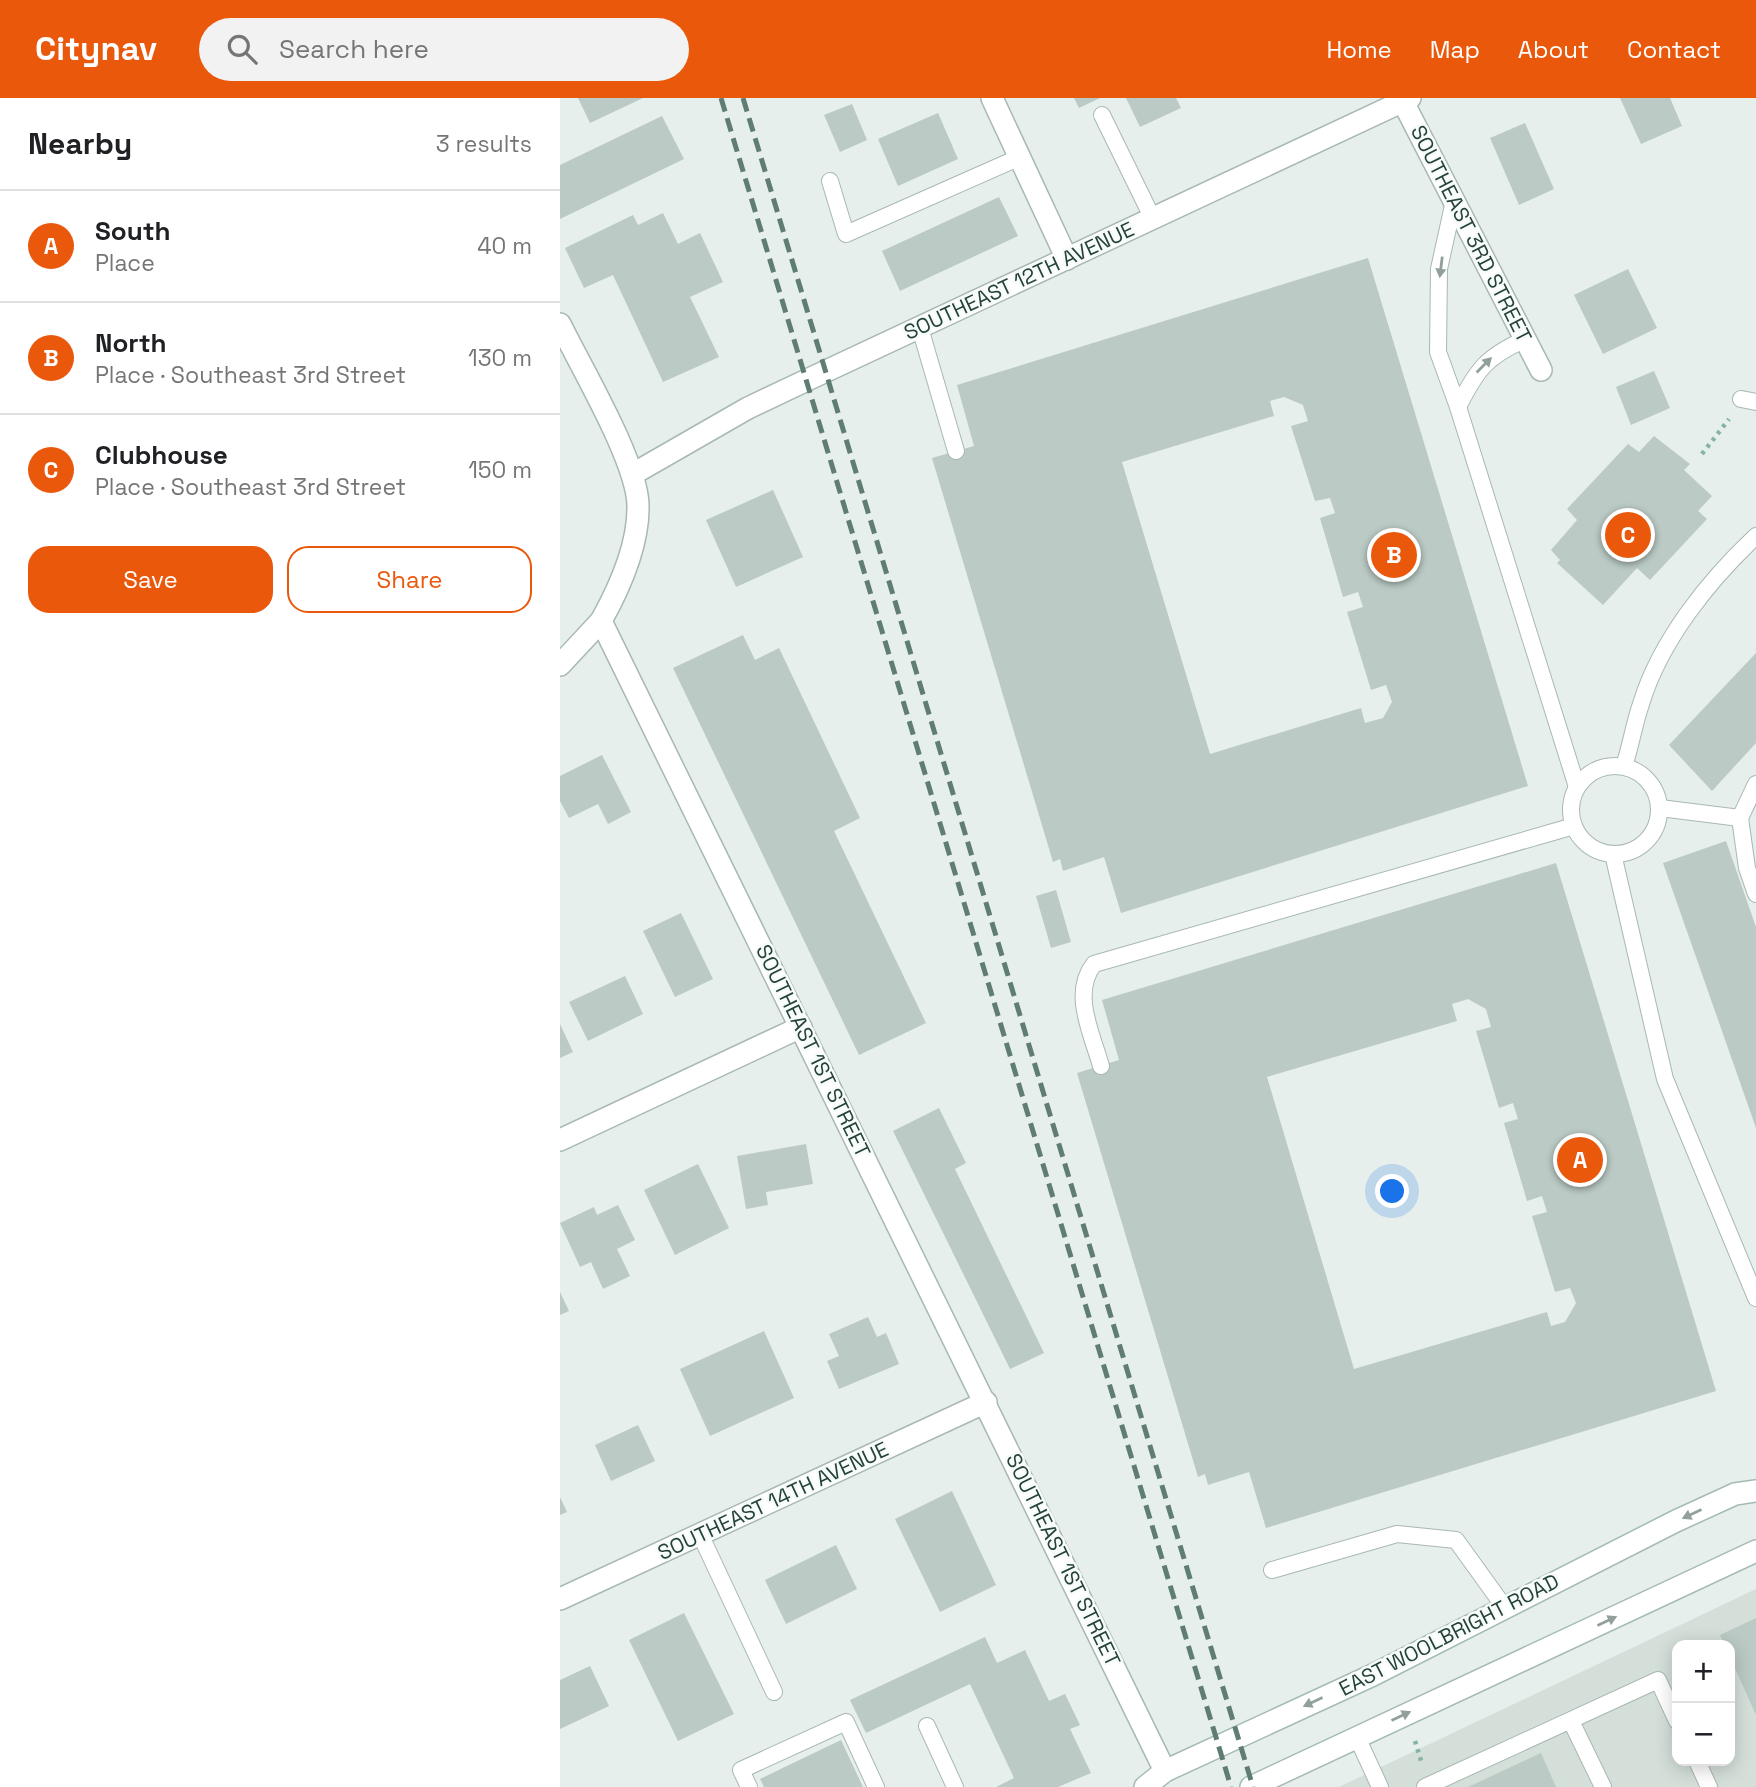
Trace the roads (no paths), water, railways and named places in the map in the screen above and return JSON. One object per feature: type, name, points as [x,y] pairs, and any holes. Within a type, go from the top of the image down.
[{"type":"street","points":[[992,98],[1067,259]]},
{"type":"street","name":"SOUTHEAST 3RD STREET","points":[[1405,99],[1541,370]]},
{"type":"street","name":"SOUTHEAST 12TH AVENUE","points":[[633,474],[748,408],[1405,99]]},
{"type":"street","points":[[560,324],[633,474],[638,505],[635,534],[619,589],[601,621],[560,665]]},
{"type":"street","name":"SOUTHEAST 1ST STREET","points":[[601,621],[1165,1771]]},
{"type":"street","points":[[560,1140],[801,1027]]},
{"type":"street","name":"SOUTHEAST 14TH AVENUE","points":[[560,1599],[986,1402]]},
{"type":"street","name":"EAST WOOLBRIGHT ROAD","points":[[1145,1787],[1165,1771],[1373,1675],[1676,1521],[1735,1494],[1756,1491]]},
{"type":"street","points":[[1251,1787],[1756,1551]]},
{"type":"lane","points":[[1101,115],[1153,219]]},
{"type":"lane","points":[[830,181],[846,234],[1020,157]]},
{"type":"lane","points":[[1454,201],[1439,269],[1438,352],[1458,407],[1577,787],[1571,813],[1574,826],[1589,846],[1612,854],[1628,852],[1651,836],[1660,808],[1657,793],[1638,771],[1624,766],[1597,769],[1577,787]]},
{"type":"lane","points":[[920,328],[956,451]]},
{"type":"lane","points":[[1458,407],[1473,376],[1487,360],[1526,339]]},
{"type":"lane","points":[[1624,766],[1641,703],[1670,641],[1732,559],[1756,536]]},
{"type":"lane","points":[[1756,784],[1740,818],[1746,868],[1756,894]]},
{"type":"lane","points":[[1660,808],[1740,818]]},
{"type":"lane","points":[[1101,1066],[1082,994],[1084,976],[1094,964],[1574,826]]},
{"type":"lane","points":[[1612,854],[1665,1079],[1755,1294]]},
{"type":"lane","points":[[700,1534],[774,1692]]},
{"type":"lane","points":[[1272,1570],[1397,1534],[1456,1540],[1505,1608]]},
{"type":"lane","points":[[1424,1787],[1658,1680],[1672,1710]]},
{"type":"lane","points":[[1571,1721],[1603,1787]]},
{"type":"lane","points":[[749,1787],[741,1770],[846,1722],[876,1787]]},
{"type":"lane","points":[[926,1726],[955,1787]]},
{"type":"lane","points":[[1357,1737],[1380,1787]]},
{"type":"lane","points":[[1699,1766],[1709,1787]]},
{"type":"railway","points":[[721,98],[1231,1787]]},
{"type":"railway","points":[[743,98],[1253,1787]]},
{"type":"place","name":"Clubhouse","points":[[1628,535]]},
{"type":"place","name":"North","points":[[1394,555]]},
{"type":"place","name":"South","points":[[1580,1160]]}]
